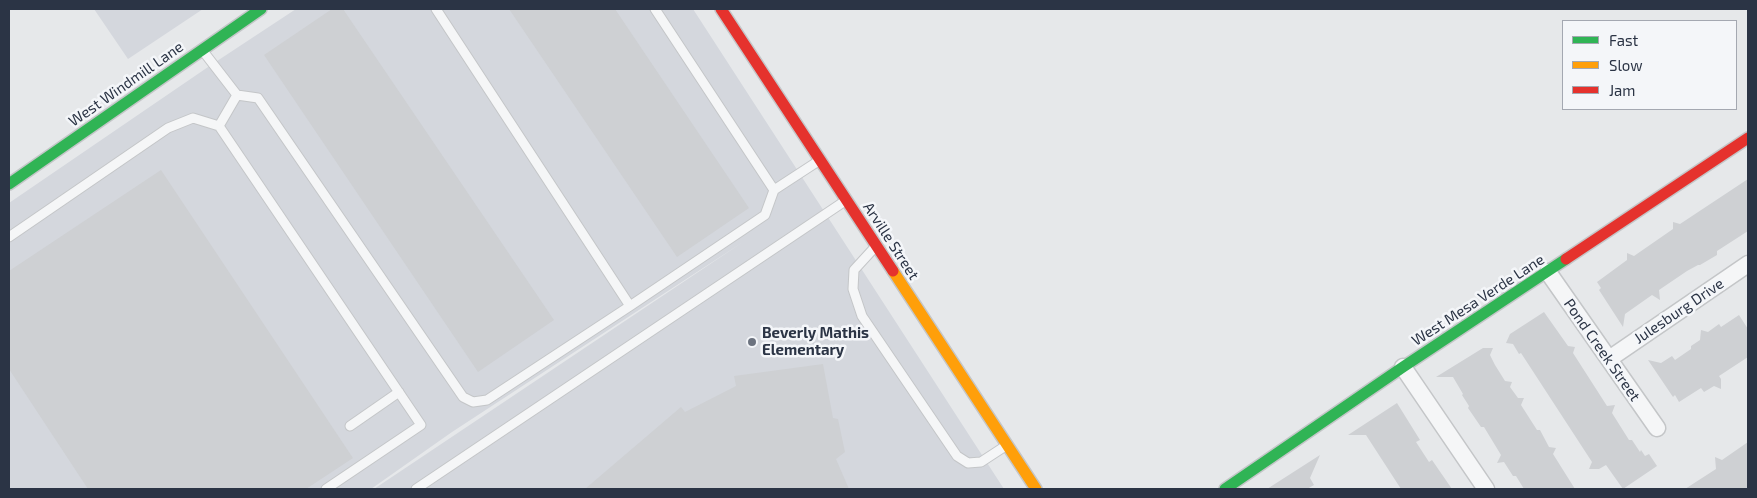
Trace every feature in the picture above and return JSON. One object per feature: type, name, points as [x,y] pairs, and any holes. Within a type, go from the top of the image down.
[{"type":"street","name":"West Windmill Lane","points":[[9,184],[261,9]]},
{"type":"street","name":"Arville Street","points":[[721,9],[1036,489]]},
{"type":"street","name":"West Mesa Verde Lane","points":[[1225,489],[1403,367],[1748,138]]},
{"type":"street","name":"Julesburg Drive","points":[[1609,358],[1748,264]]},
{"type":"street","name":"Pond Creek Street","points":[[1548,272],[1657,428]]},
{"type":"street","points":[[1403,367],[1486,489]]},
{"type":"lane","points":[[436,9],[630,306]]},
{"type":"lane","points":[[655,9],[774,190]]},
{"type":"lane","points":[[201,49],[237,94],[258,98],[462,397],[473,402],[487,400],[765,215],[774,190],[820,160]]},
{"type":"lane","points":[[219,126],[237,94]]},
{"type":"lane","points":[[9,237],[168,128],[193,118],[219,126],[421,425],[326,489]]},
{"type":"lane","points":[[416,489],[846,200]]},
{"type":"lane","points":[[876,246],[854,270],[853,289],[862,316],[957,456],[968,463],[981,462],[1007,445]]},
{"type":"lane","points":[[350,426],[399,392]]},
{"type":"shaded area","points":[[94,9],[203,9],[128,59]]},
{"type":"shaded area","points":[[296,9],[693,9],[1004,489],[374,489],[743,242],[452,432],[371,489],[9,489],[9,203]]},
{"type":"building","points":[[332,9],[343,9],[554,320],[478,372],[264,55]]},
{"type":"building","points":[[509,9],[615,9],[749,208],[677,257]]},
{"type":"building","points":[[161,170],[353,458],[306,489],[88,489],[9,369],[9,271]]},
{"type":"building","points":[[1748,179],[1748,231],[1717,251],[1717,255],[1687,271],[1659,290],[1660,300],[1652,295],[1625,314],[1623,327],[1599,290],[1601,288],[1597,282],[1627,260],[1627,253],[1634,256],[1673,229],[1673,222],[1680,224]]},
{"type":"building","points":[[1544,312],[1568,346],[1575,347],[1573,353],[1607,406],[1615,405],[1612,413],[1629,440],[1632,440],[1645,456],[1649,454],[1657,466],[1623,489],[1606,465],[1599,469],[1589,469],[1592,462],[1521,353],[1519,354],[1513,344],[1506,343],[1510,334]]},
{"type":"building","points":[[1739,315],[1748,329],[1748,357],[1719,376],[1721,379],[1721,389],[1714,386],[1704,392],[1701,388],[1679,402],[1675,395],[1673,397],[1648,360],[1661,363],[1672,356],[1675,360],[1700,340],[1701,330],[1708,332],[1719,324],[1721,327]]},
{"type":"building","points":[[1483,348],[1493,348],[1490,355],[1495,365],[1505,381],[1512,382],[1510,387],[1518,398],[1524,398],[1521,405],[1537,430],[1540,430],[1549,447],[1556,448],[1553,454],[1575,489],[1524,489],[1504,462],[1497,463],[1501,455],[1484,427],[1481,427],[1468,408],[1469,406],[1453,377],[1436,377]]},
{"type":"building","points":[[823,364],[833,418],[838,419],[845,452],[836,459],[849,489],[585,489],[681,407],[685,412],[736,386],[734,376]]},
{"type":"building","points":[[1397,403],[1420,440],[1416,442],[1429,462],[1432,460],[1452,489],[1401,489],[1366,435],[1348,435]]},
{"type":"building","points":[[1748,442],[1748,489],[1685,489],[1716,469],[1715,457],[1722,460]]},
{"type":"building","points":[[1320,455],[1310,478],[1314,485],[1307,489],[1267,489]]},
{"type":"traffic: fast","points":[[9,184],[261,9]]},
{"type":"traffic: fast","points":[[1225,489],[1403,367],[1566,259]]},
{"type":"traffic: slow","points":[[893,271],[1036,489]]},
{"type":"traffic: jam","points":[[721,9],[893,271]]},
{"type":"traffic: jam","points":[[1566,259],[1748,138]]},
{"type":"place","name":"Beverly Mathis Elementary","points":[[752,342]]}]
